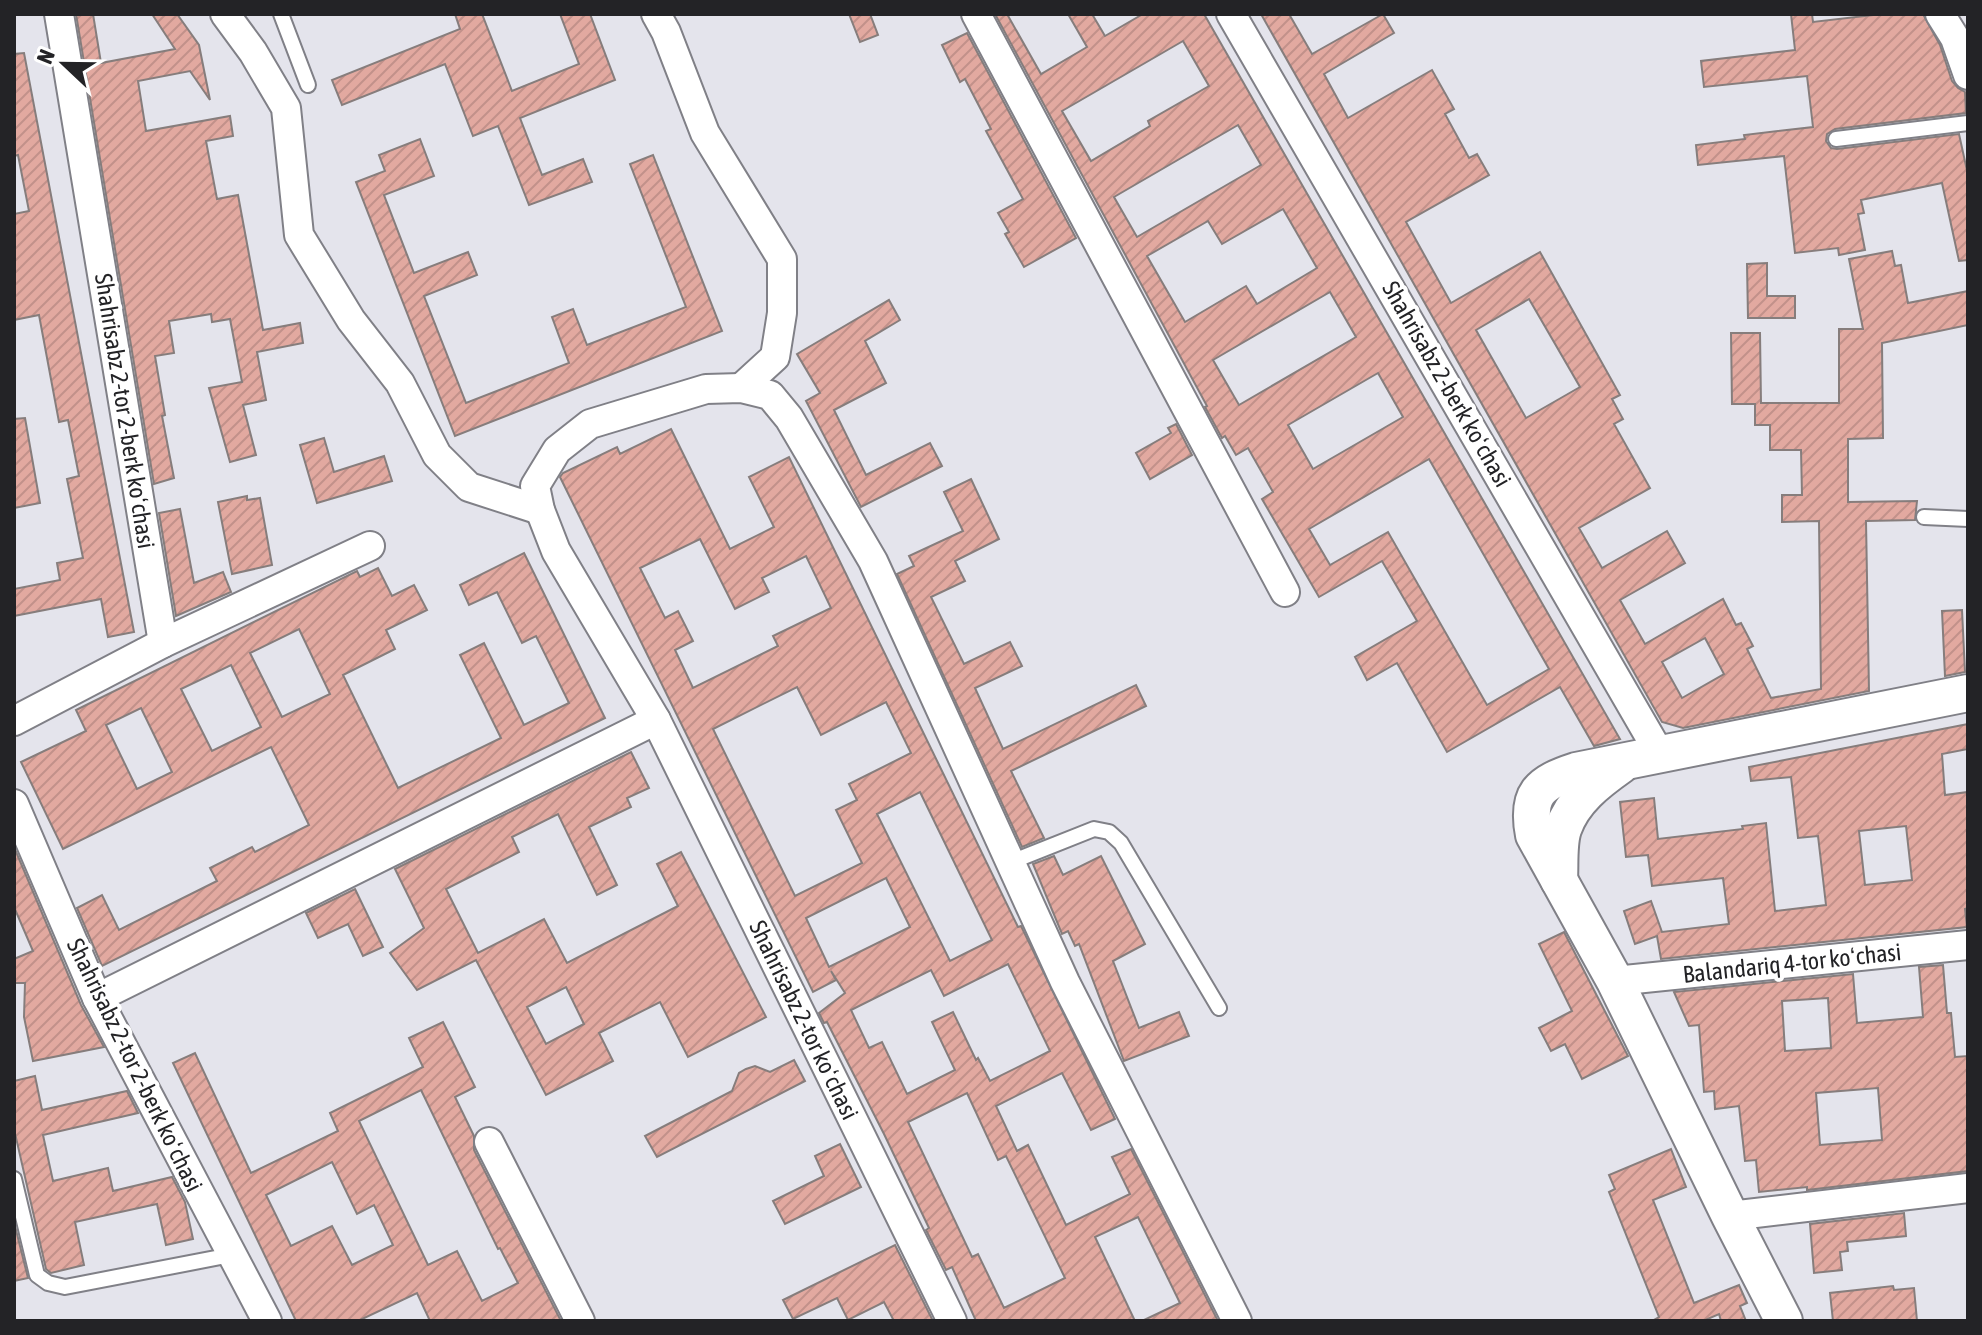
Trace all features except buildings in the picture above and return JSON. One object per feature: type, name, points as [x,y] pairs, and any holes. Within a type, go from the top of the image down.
[{"type":"street","name":"Shahrisabz 2-tor 2-berk koʻchasi","points":[[59,14],[163,643]]},
{"type":"street","points":[[225,14],[253,52],[286,108],[299,235],[351,320],[400,383],[437,455],[469,487],[540,510],[535,486],[557,450],[590,424],[706,389],[741,388],[770,395],[789,418],[873,561],[1065,982],[1237,1321]]},
{"type":"street","points":[[656,14],[705,133],[782,259],[782,313],[775,357],[741,388]]},
{"type":"street","points":[[976,14],[1285,592]]},
{"type":"street","name":"Shahrisabz 2-berk koʻchasi","points":[[1231,14],[1643,759]]},
{"type":"street","points":[[1940,14],[1955,38],[1968,75]]},
{"type":"street","name":"Shahrisabz 2-tor koʻchasi","points":[[540,510],[556,551],[656,720],[952,1321]]},
{"type":"street","points":[[14,721],[163,643],[370,546]]},
{"type":"street","points":[[1784,1321],[1615,981],[1559,880],[1562,832],[1573,808],[1595,784],[1643,759],[1968,693]]},
{"type":"street","points":[[97,998],[656,720]]},
{"type":"street","name":"Shahrisabz 2-tor 2-berk koʻchasi","points":[[14,804],[97,998],[267,1321]]},
{"type":"street","name":"Balandariq 4-tor koʻchasi","points":[[1615,981],[1968,945]]},
{"type":"street","points":[[489,1142],[580,1321]]},
{"type":"street","points":[[1730,1216],[1968,1188]]},
{"type":"lane","points":[[281,14],[308,85]]},
{"type":"lane","points":[[1836,139],[1968,123]]},
{"type":"lane","points":[[1924,517],[1968,519]]},
{"type":"lane","points":[[1011,862],[1094,829],[1109,832],[1121,843],[1219,1008]]},
{"type":"lane","points":[[14,1179],[37,1275],[48,1283],[65,1287],[231,1255]]}]
